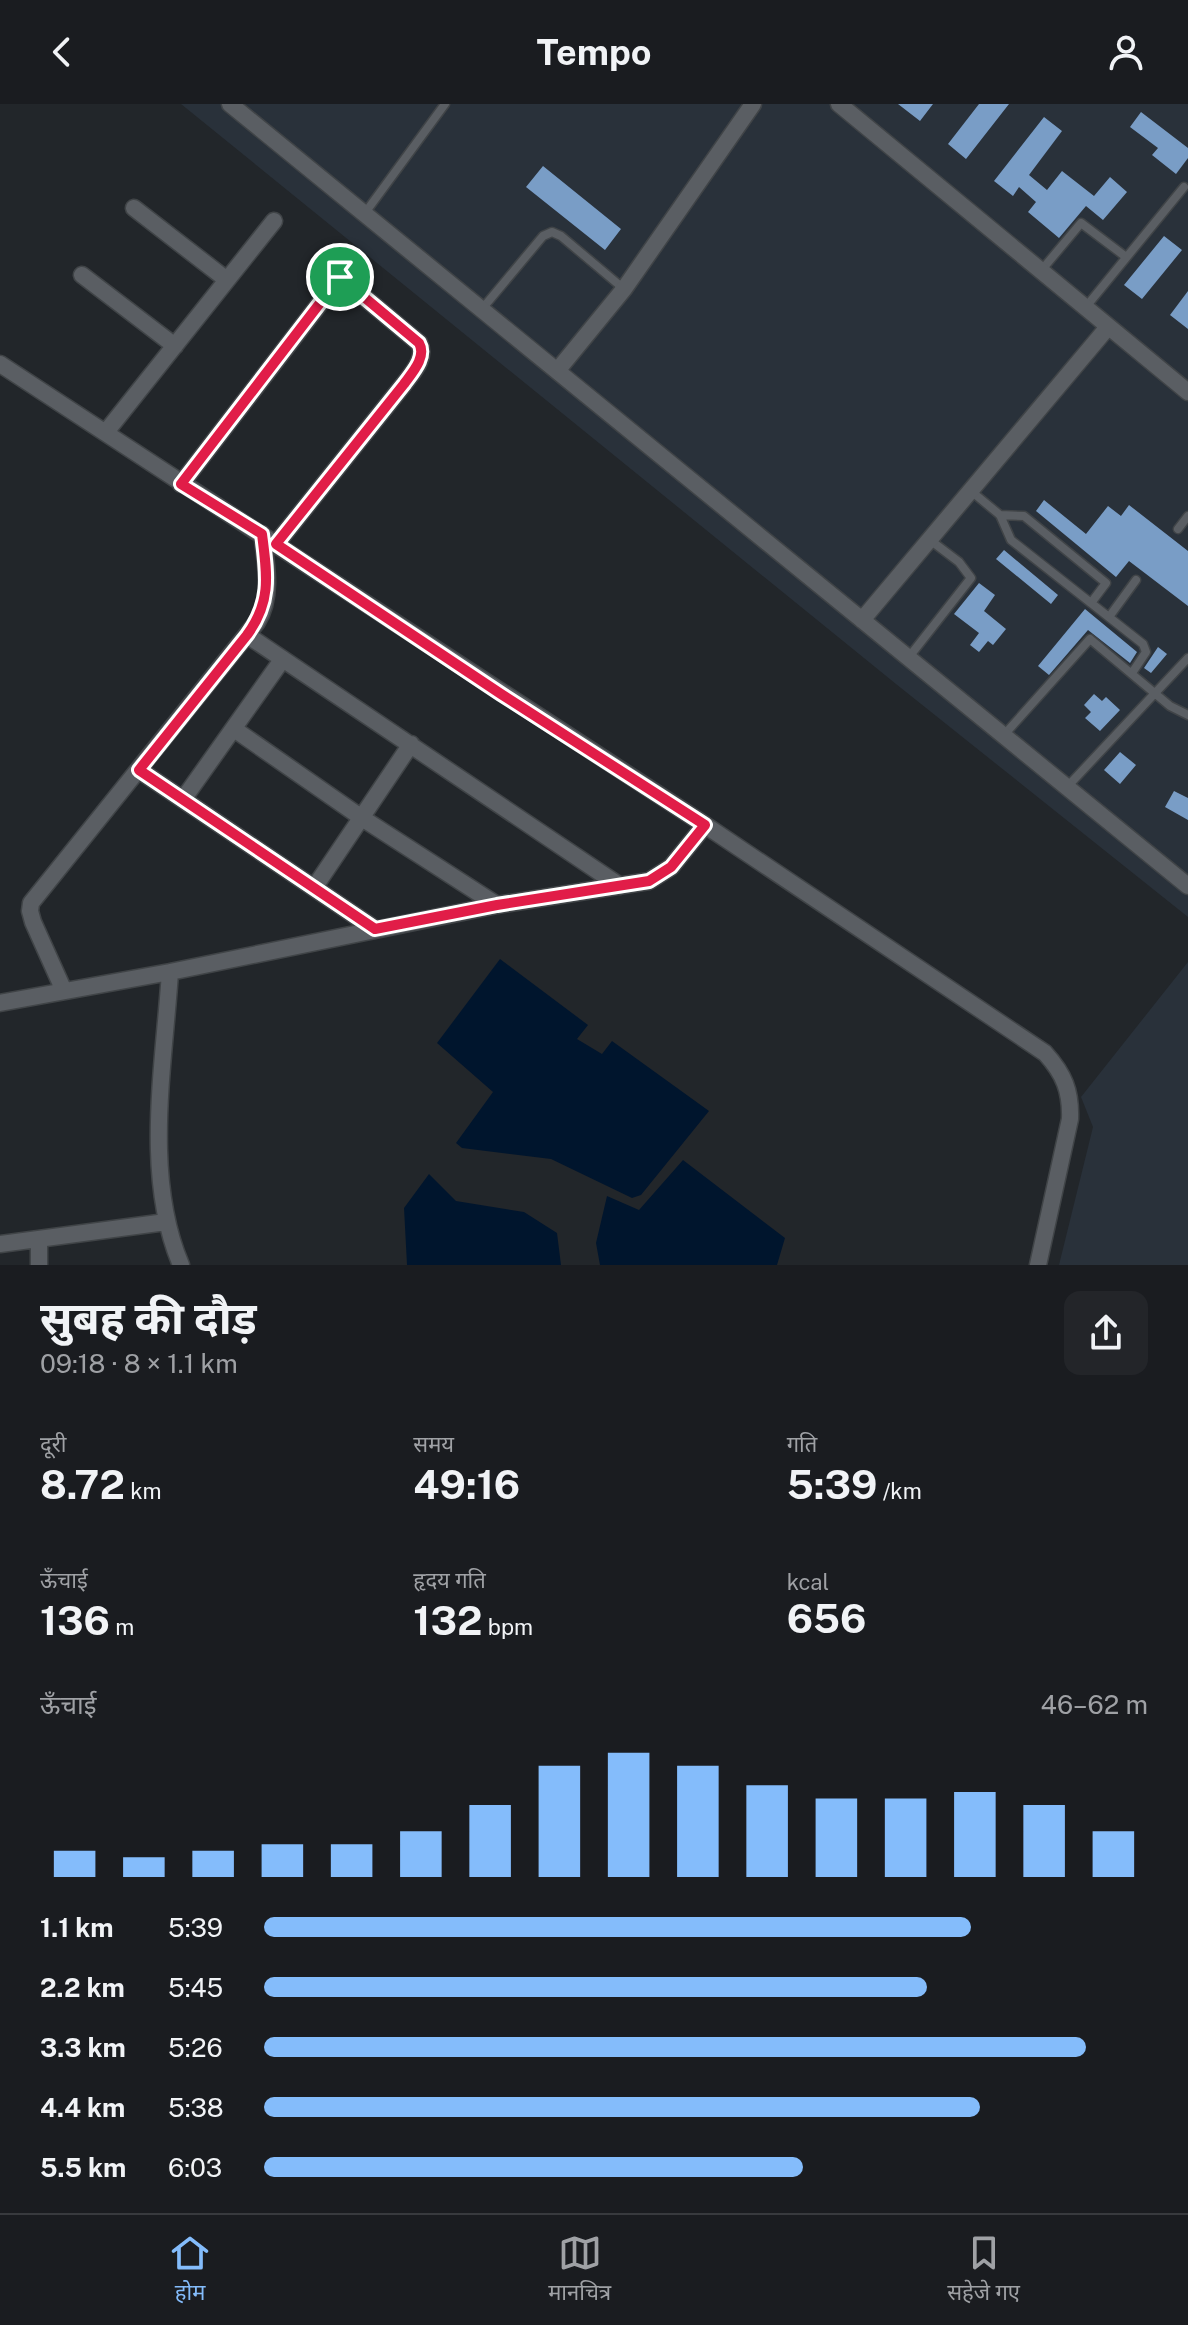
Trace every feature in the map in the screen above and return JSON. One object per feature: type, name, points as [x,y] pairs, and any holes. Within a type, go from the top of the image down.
[{"type":"street","points":[[230,104],[250,110],[365,214],[1188,886]]},
{"type":"street","points":[[557,371],[624,289],[753,104]]},
{"type":"street","points":[[839,104],[1040,272],[1185,387]]},
{"type":"street","points":[[134,208],[227,280]]},
{"type":"street","points":[[106,432],[274,221]]},
{"type":"street","points":[[181,484],[345,270],[419,343],[421,356],[404,384],[276,544]]},
{"type":"street","points":[[82,275],[175,346]]},
{"type":"street","points":[[862,620],[1108,327]]},
{"type":"street","points":[[0,364],[705,825],[1045,1053],[1066,1082],[1071,1099],[1070,1119],[1038,1265]]},
{"type":"street","points":[[64,991],[33,922],[31,903],[261,615],[267,583],[262,534]]},
{"type":"street","points":[[247,635],[620,886]]},
{"type":"street","points":[[184,798],[282,660]]},
{"type":"street","points":[[234,729],[362,818],[497,905]]},
{"type":"street","points":[[314,888],[411,744]]},
{"type":"street","points":[[139,770],[375,929]]},
{"type":"street","points":[[0,1003],[170,972],[497,905],[649,881],[663,874],[705,825]]},
{"type":"street","points":[[170,972],[159,1137],[160,1187],[166,1222],[181,1265]]},
{"type":"street","points":[[0,1244],[166,1222]]},
{"type":"street","points":[[39,1239],[39,1265]]},
{"type":"lane","points":[[365,214],[445,104]]},
{"type":"lane","points":[[1085,308],[1184,187]]},
{"type":"lane","points":[[1040,272],[1081,223],[1126,257]]},
{"type":"lane","points":[[482,310],[547,233],[561,236],[624,289]]},
{"type":"lane","points":[[971,491],[1000,515],[1011,540],[1143,644],[1146,652],[1132,673]]},
{"type":"lane","points":[[1000,515],[1024,516],[1106,583],[1091,603]]},
{"type":"lane","points":[[1178,529],[1188,516]]},
{"type":"lane","points":[[908,658],[971,578],[959,562],[930,540]]},
{"type":"lane","points":[[1109,617],[1136,580]]},
{"type":"lane","points":[[1004,736],[1090,639],[1170,706],[1188,715]]},
{"type":"lane","points":[[1067,787],[1188,658]]},
{"type":"shaded area","points":[[181,104],[1188,104],[1188,917],[896,684]]},
{"type":"shaded area","points":[[1188,962],[1188,1265],[1059,1265],[1093,1127],[1081,1097]]},
{"type":"water","points":[[500,959],[588,1025],[577,1039],[602,1054],[612,1041],[709,1111],[641,1195],[632,1198],[551,1159],[462,1148],[456,1143],[493,1092],[437,1043]]},
{"type":"water","points":[[683,1160],[785,1238],[777,1265],[600,1265],[596,1243],[607,1196],[639,1210]]},
{"type":"water","points":[[429,1174],[456,1201],[524,1212],[557,1233],[561,1265],[407,1265],[404,1208]]},
{"type":"building","points":[[898,104],[933,104],[920,121]]},
{"type":"building","points":[[979,104],[1009,104],[966,159],[948,144]]},
{"type":"building","points":[[1141,112],[1188,148],[1188,158],[1176,174],[1152,155],[1158,148],[1130,127]]},
{"type":"building","points":[[1044,117],[1062,131],[1029,175],[1047,190],[1062,171],[1094,196],[1110,177],[1127,192],[1103,220],[1086,206],[1059,238],[1028,212],[1036,202],[1019,187],[1013,196],[994,181]]},
{"type":"building","points":[[543,166],[621,229],[605,250],[526,187]]},
{"type":"building","points":[[1164,236],[1182,250],[1142,299],[1124,285]]},
{"type":"building","points":[[1188,291],[1188,329],[1170,315]]},
{"type":"building","points":[[1044,500],[1086,534],[1108,506],[1121,516],[1129,505],[1188,551],[1188,606],[1129,561],[1116,577],[1036,511]]},
{"type":"building","points":[[1004,550],[1058,595],[1051,604],[996,559]]},
{"type":"building","points":[[979,583],[995,595],[984,611],[1006,629],[993,645],[988,641],[979,652],[970,645],[979,633],[954,614]]},
{"type":"building","points":[[1085,609],[1137,652],[1130,663],[1088,630],[1049,675],[1038,666]]},
{"type":"building","points":[[1158,647],[1167,654],[1151,673],[1144,668]]},
{"type":"building","points":[[1094,694],[1102,701],[1106,697],[1120,710],[1100,731],[1085,718],[1091,712],[1084,705]]},
{"type":"building","points":[[1120,752],[1136,765],[1120,784],[1104,770]]},
{"type":"building","points":[[1174,791],[1188,798],[1188,820],[1165,807]]},
{"type":"route","points":[[340,277],[419,343],[421,356],[404,384],[276,544],[705,825],[663,874],[649,881],[497,905],[375,929],[139,770],[247,635],[261,615],[265,600],[267,583],[262,534],[181,484],[340,277]]}]
